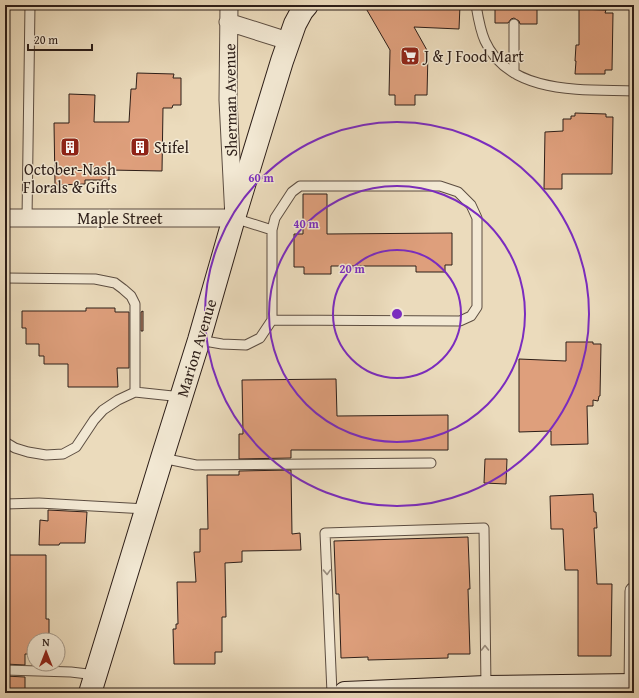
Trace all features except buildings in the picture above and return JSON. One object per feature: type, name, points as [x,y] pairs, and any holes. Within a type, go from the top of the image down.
[{"type":"street","name":"Sherman Avenue","points":[[229,5],[228,100],[234,218]]},
{"type":"street","name":"Marion Avenue","points":[[93,684],[146,509],[200,340],[234,218],[288,41],[295,24],[307,5]]},
{"type":"street","points":[[228,22],[288,41]]},
{"type":"street","name":"Maple Street","points":[[5,218],[234,218]]},
{"type":"street","points":[[345,693],[486,687],[633,687],[634,591]]},
{"type":"lane","points":[[27,218],[30,5]]},
{"type":"lane","points":[[476,5],[485,41],[495,57],[506,68],[514,73],[536,83],[551,87],[566,89],[634,91]]},
{"type":"lane","points":[[514,24],[514,73]]},
{"type":"lane","points":[[200,340],[222,344],[246,345],[260,338],[272,320],[272,230],[275,218],[292,192],[300,186],[440,186],[458,192],[471,205],[477,218],[477,307],[471,316],[460,321],[272,320]]},
{"type":"lane","points":[[234,218],[272,230]]},
{"type":"lane","points":[[5,278],[95,279],[115,283],[123,289],[135,304],[135,392]]},
{"type":"lane","points":[[5,442],[15,448],[28,452],[46,455],[63,454],[76,447],[94,420],[103,410],[118,400],[135,392],[182,397]]},
{"type":"lane","points":[[162,458],[196,465],[431,463]]},
{"type":"lane","points":[[5,504],[39,503],[146,509]]},
{"type":"lane","points":[[332,693],[325,533],[484,528],[486,687]]},
{"type":"lane","points":[[5,670],[70,672],[93,684]]},
{"type":"place","name":"J & J Food Mart","points":[[410,56]]},
{"type":"place","name":"October-Nash Florals & Gifts","points":[[70,147]]},
{"type":"place","name":"Stifel","points":[[140,147]]}]
